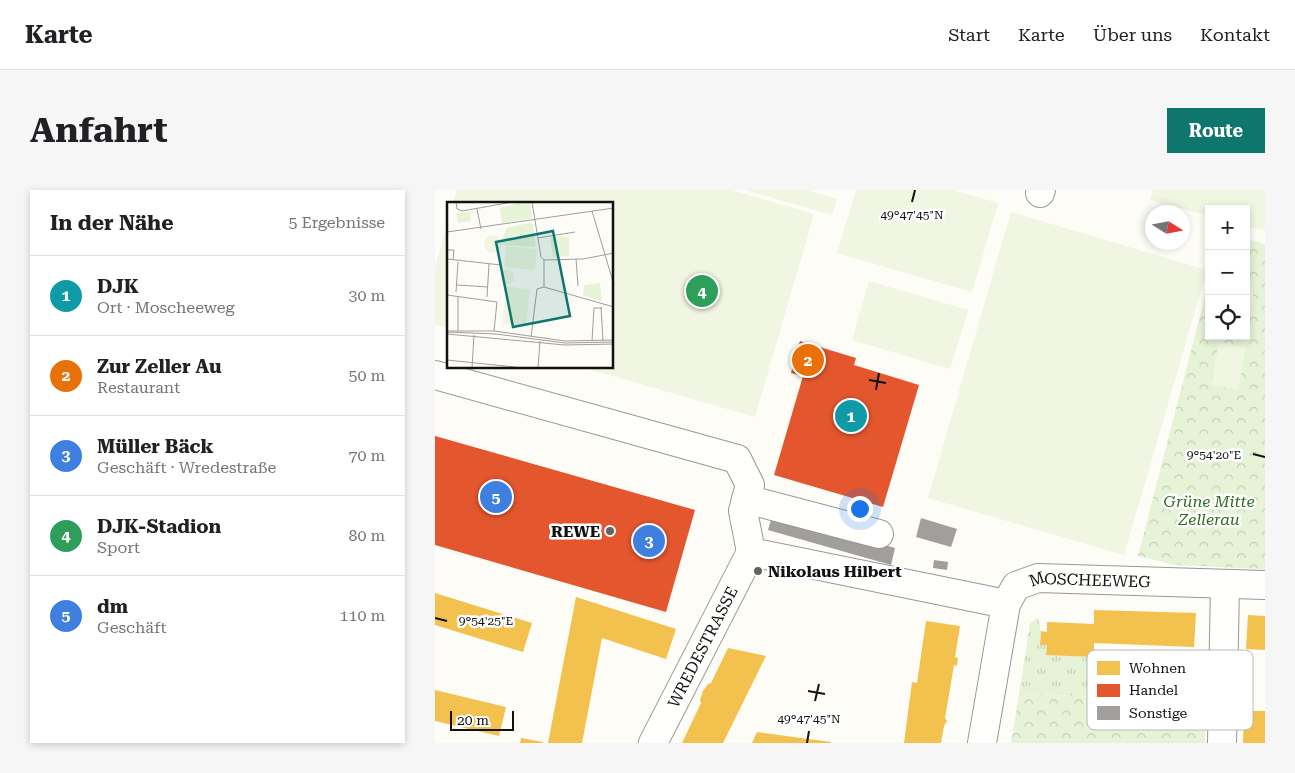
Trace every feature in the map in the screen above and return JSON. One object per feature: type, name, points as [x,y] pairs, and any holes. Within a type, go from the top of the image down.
[{"type":"street","points":[[435,375],[737,459],[750,485],[743,511],[751,552],[1006,604],[982,743]]},
{"type":"street","points":[[746,499],[879,534]]},
{"type":"street","name":"WREDESTRASSE","points":[[653,743],[751,552]]},
{"type":"street","name":"MOSCHEEWEG","points":[[1006,604],[1016,586],[1038,578],[1265,585]]},
{"type":"street","points":[[1224,650],[1225,584]]},
{"type":"street","points":[[1222,730],[1222,743]]},
{"type":"green space","points":[[457,190],[731,190],[814,214],[755,417],[588,369],[614,369],[614,202],[454,202]]},
{"type":"green space","points":[[746,190],[806,190],[837,199],[832,215]]},
{"type":"green space","points":[[856,190],[953,190],[998,203],[972,292],[837,253]]},
{"type":"green space","points":[[1153,190],[1265,190],[1265,231],[1250,227],[1250,205],[1205,205],[1205,215],[1190,211],[1190,205],[1168,205],[1150,200]]},
{"type":"green space","points":[[1011,212],[1205,269],[1205,277],[1124,555],[928,498]]},
{"type":"green space","points":[[447,227],[447,327],[435,324],[435,267]]},
{"type":"green space","name":"Grüne Mitte Zellerau","points":[[1250,240],[1265,244],[1265,569],[1175,565],[1138,556],[1205,296],[1205,340],[1250,340]]},
{"type":"green space","points":[[869,281],[968,310],[950,369],[852,340]]},
{"type":"green space","points":[[1250,291],[1253,294],[1250,316]]},
{"type":"green space","points":[[1219,342],[1246,347],[1238,390],[1211,385]]},
{"type":"green space","points":[[1038,618],[1041,631],[1040,645],[1047,645],[1047,655],[1087,657],[1087,696],[1019,694],[1030,623]]},
{"type":"green space","points":[[1019,694],[1087,697],[1087,730],[1205,730],[1205,743],[1011,743]]},
{"type":"building: Wohnen","points":[[435,593],[532,623],[523,652],[435,625]]},
{"type":"building: Wohnen","points":[[576,597],[676,629],[666,659],[602,638],[582,743],[548,743]]},
{"type":"building: Wohnen","points":[[1094,610],[1196,613],[1194,647],[1094,643],[1094,650],[1087,650],[1087,657],[1046,655],[1047,645],[1040,645],[1041,631],[1047,632],[1047,622],[1094,624]]},
{"type":"building: Wohnen","points":[[1248,615],[1265,616],[1265,650],[1246,649]]},
{"type":"building: Wohnen","points":[[926,621],[960,626],[955,657],[958,658],[957,666],[954,665],[945,718],[947,721],[944,726],[941,743],[904,743],[912,682],[917,683]]},
{"type":"building: Wohnen","points":[[728,648],[766,656],[723,743],[682,743],[701,703],[703,691],[711,683]]},
{"type":"building: Wohnen","points":[[435,690],[506,707],[499,736],[435,721]]},
{"type":"building: Wohnen","points":[[1253,711],[1265,711],[1265,743],[1243,743],[1243,730],[1253,730]]},
{"type":"building: Wohnen","points":[[757,732],[831,742],[831,743],[752,743]]},
{"type":"building: Wohnen","points":[[521,738],[543,742],[543,743],[520,743]]},
{"type":"building: Handel","points":[[800,341],[856,358],[854,365],[919,385],[883,507],[774,475],[803,376],[791,373]]},
{"type":"building: Handel","points":[[435,436],[695,510],[666,612],[435,545]]},
{"type":"building: Sonstige","points":[[773,513],[895,548],[891,565],[768,530]]},
{"type":"building: Sonstige","points":[[921,518],[957,529],[951,547],[916,537]]},
{"type":"building: Sonstige","points":[[934,560],[948,562],[947,570],[933,568]]},
{"type":"place","name":"DJK-Stadion","points":[[702,291]]},
{"type":"place","name":"Zur Zeller Au","points":[[808,360]]},
{"type":"place","name":"DJK","points":[[851,416]]},
{"type":"place","name":"dm","points":[[496,497]]},
{"type":"place","name":"REWE","points":[[610,531]]},
{"type":"place","name":"Müller Bäck","points":[[649,541]]},
{"type":"place","name":"Nikolaus Hilbert","points":[[758,571]]}]
